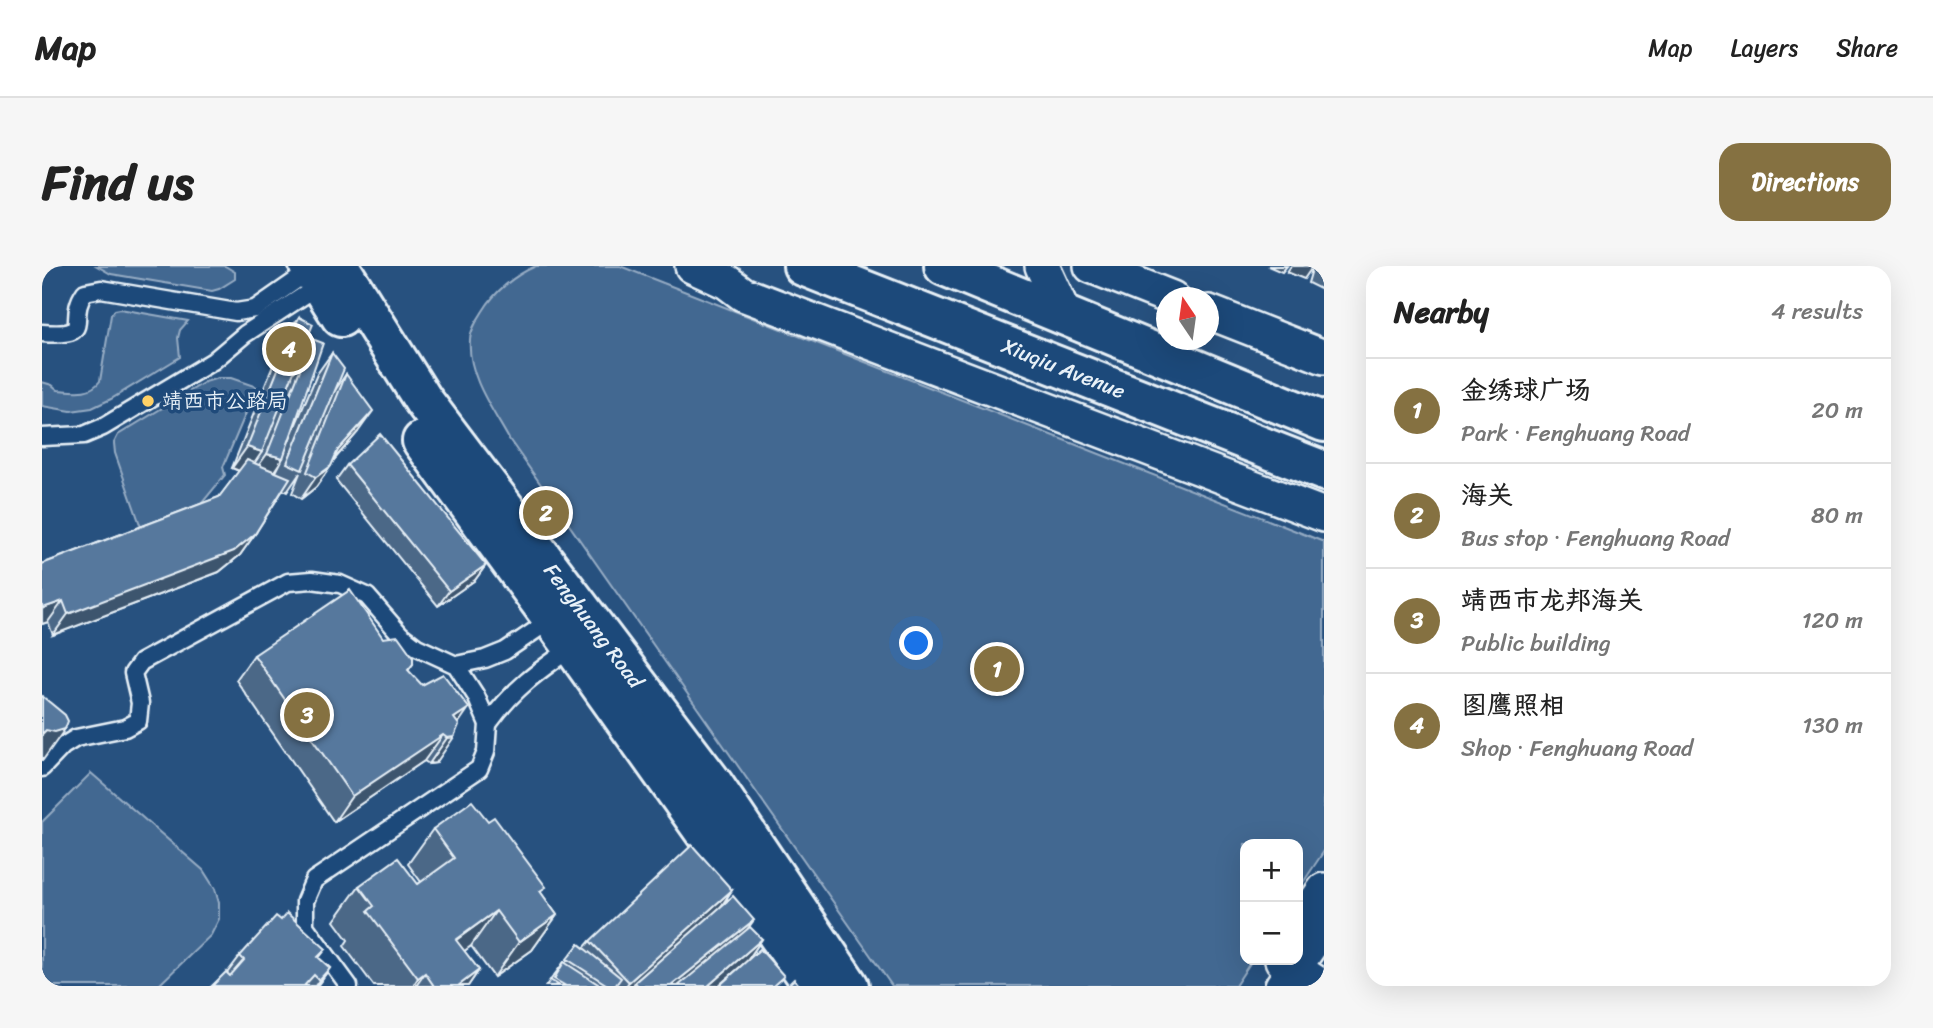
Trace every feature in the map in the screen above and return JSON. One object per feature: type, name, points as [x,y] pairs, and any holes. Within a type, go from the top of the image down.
[{"type":"main road","name":"Xiuqiu Avenue","points":[[803,266],[1324,471]]},
{"type":"main road","points":[[944,266],[1324,422]]},
{"type":"main road","name":"Fenghuang Road","points":[[320,272],[396,405],[814,986]]},
{"type":"main road","name":"Fenghuang Road","points":[[320,272],[424,400],[714,785],[849,986]]},
{"type":"street","points":[[692,266],[727,282],[743,294],[1324,515]]},
{"type":"street","points":[[1042,266],[1065,316]]},
{"type":"street","points":[[1091,266],[1156,292]]},
{"type":"street","points":[[1219,316],[1324,357]]},
{"type":"street","points":[[1303,920],[1324,890]]},
{"type":"street","points":[[1281,976],[1324,925]]},
{"type":"lane","points":[[42,332],[72,332],[76,328],[80,299],[85,292],[101,289],[236,312],[255,309],[320,272]]},
{"type":"lane","points":[[42,438],[84,435],[103,427],[213,361],[320,272]]},
{"type":"lane","points":[[42,768],[63,746],[71,733],[125,728],[138,722],[140,703],[133,673],[141,662],[288,582],[312,580],[340,584],[367,596],[400,634],[417,647],[456,665],[476,696],[488,724],[486,752],[479,769],[314,880],[305,901],[305,926],[349,986]]},
{"type":"lane","points":[[456,665],[485,659],[562,633]]},
{"type":"lane","points":[[488,724],[562,633]]},
{"type":"shaded area","points":[[97,266],[225,266],[235,272],[235,279],[212,291],[111,274]]},
{"type":"shaded area","points":[[536,266],[620,266],[1324,542],[1324,851],[1303,882],[1303,839],[1240,839],[1240,965],[1249,965],[1235,986],[892,986],[509,439],[482,392],[470,353],[470,336],[488,304],[500,290]]},
{"type":"shaded area","points":[[120,309],[188,321],[180,330],[178,338],[180,357],[92,408],[71,411],[42,406],[42,382],[58,390],[75,391],[91,388],[100,381],[111,315]]},
{"type":"shaded area","points":[[231,378],[257,387],[223,467],[225,475],[193,514],[143,533],[115,453],[114,443],[118,435],[205,382]]},
{"type":"shaded area","points":[[91,773],[203,870],[215,889],[219,903],[219,919],[211,935],[158,986],[52,986],[42,977],[42,822]]},
{"type":"building","points":[[299,317],[313,324],[262,452],[247,447]]},
{"type":"building","points":[[312,339],[323,343],[283,458],[267,454]]},
{"type":"building","points":[[332,353],[344,369],[302,470],[287,463]]},
{"type":"building","points":[[346,374],[373,411],[338,450],[331,466],[316,477],[307,472]]},
{"type":"building","points":[[380,434],[486,565],[449,591],[347,465]]},
{"type":"building","points":[[247,460],[290,478],[255,534],[234,551],[68,614],[63,601],[43,608],[42,564],[219,497]]},
{"type":"building","points":[[350,590],[383,638],[398,636],[413,657],[413,664],[408,670],[422,685],[443,674],[469,708],[454,718],[459,725],[454,737],[447,738],[443,735],[352,796],[254,655]]},
{"type":"building","points":[[42,696],[65,715],[68,721],[65,729],[55,732],[46,730],[42,734]]},
{"type":"building","points":[[472,801],[488,821],[494,817],[546,887],[540,891],[557,915],[519,942],[496,911],[456,940],[479,970],[458,986],[434,986],[425,973],[418,978],[368,911],[374,906],[359,886],[398,858],[418,884],[454,858],[433,829]]},
{"type":"building","points":[[692,845],[732,890],[629,982],[590,941]]},
{"type":"building","points":[[733,896],[754,920],[671,986],[638,986],[635,982]]},
{"type":"building","points":[[287,913],[326,949],[318,957],[330,968],[319,980],[314,975],[304,986],[212,986],[226,972],[230,976],[244,960],[240,956],[276,916],[281,920]]},
{"type":"building","points":[[750,927],[762,939],[708,986],[678,986]]},
{"type":"building","points":[[579,944],[621,978],[615,986],[609,986],[567,959]]},
{"type":"building","points":[[760,949],[784,976],[773,986],[719,986]]},
{"type":"building","points":[[564,962],[601,986],[566,986],[554,979]]},
{"type":"building","points":[[794,979],[800,986],[787,986]]},
{"type":"building","points":[[550,980],[560,986],[546,986]]},
{"type":"place","name":"图鹰照相","points":[[289,349]]},
{"type":"place","name":"靖西市公路局","points":[[148,401]]},
{"type":"place","name":"海关","points":[[546,513]]},
{"type":"place","name":"金绣球广场","points":[[997,669]]},
{"type":"place","name":"靖西市龙邦海关","points":[[307,715]]}]
